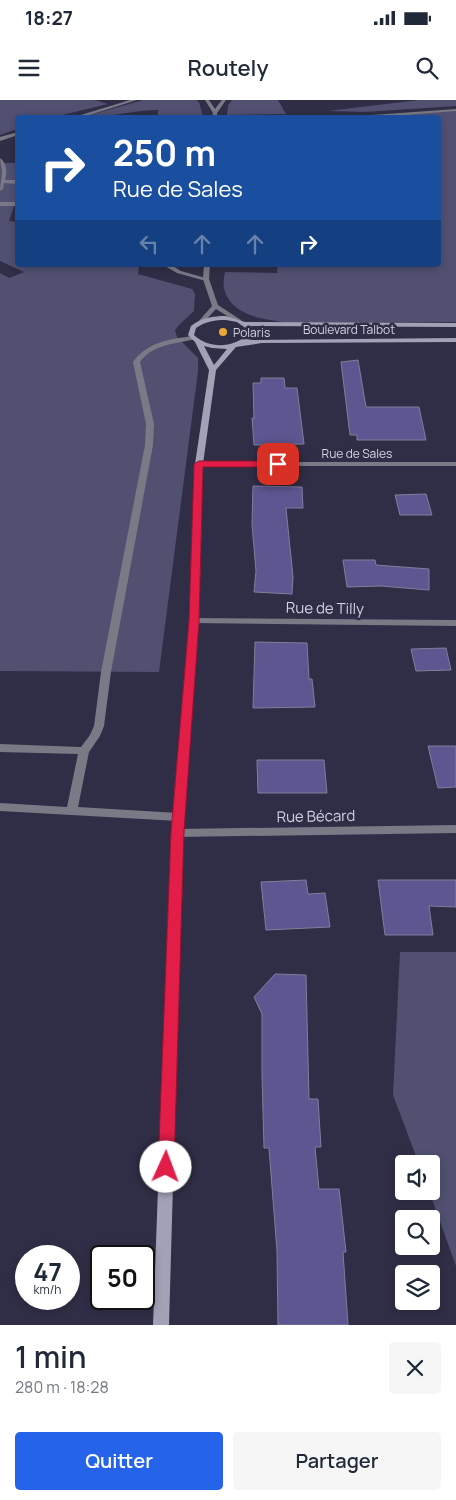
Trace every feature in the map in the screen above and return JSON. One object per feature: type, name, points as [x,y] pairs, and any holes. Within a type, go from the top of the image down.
[{"type":"main road","name":"Boulevard Talbot","points":[[201,322],[220,318],[242,322],[456,324]]},
{"type":"main road","points":[[201,322],[193,327],[191,335],[196,340],[213,370]]},
{"type":"main road","points":[[242,322],[252,332],[248,339],[242,343]]},
{"type":"main road","name":"Boulevard Talbot","points":[[196,340],[213,346],[262,341],[456,340]]},
{"type":"main road","points":[[161,1325],[177,832],[194,621],[199,464],[213,370],[234,345]]},
{"type":"street","points":[[83,115],[135,100]]},
{"type":"street","points":[[207,100],[214,115]]},
{"type":"street","points":[[214,115],[224,100]]},
{"type":"street","points":[[369,115],[456,110]]},
{"type":"street","points":[[0,138],[15,134]]},
{"type":"street","points":[[0,160],[5,171],[0,189]]},
{"type":"street","points":[[3,181],[15,182]]},
{"type":"street","points":[[0,204],[15,204]]},
{"type":"street","points":[[169,267],[178,272],[206,279]]},
{"type":"street","points":[[207,267],[206,279],[215,306],[242,322]]},
{"type":"street","points":[[201,322],[215,306]]},
{"type":"street","points":[[72,812],[84,750],[95,736],[99,726],[106,672],[149,444],[150,424],[136,362],[142,353],[156,346],[196,340]]},
{"type":"street","name":"Rue de Sales","points":[[199,464],[456,464]]},
{"type":"street","name":"Rue de Tilly","points":[[194,621],[456,623]]},
{"type":"street","points":[[0,748],[84,750]]},
{"type":"street","points":[[0,807],[178,817]]},
{"type":"street","name":"Rue Bécard","points":[[177,832],[456,829]]},
{"type":"shaded area","points":[[0,100],[94,100],[108,104],[62,115],[15,115],[15,130],[0,135]]},
{"type":"shaded area","points":[[143,100],[196,100],[199,102],[202,115],[158,115],[158,110],[90,115]]},
{"type":"shaded area","points":[[232,100],[278,100],[286,114],[227,115],[228,105]]},
{"type":"shaded area","points":[[419,100],[456,100],[456,106],[365,112],[328,111]]},
{"type":"shaded area","points":[[456,110],[456,322],[291,323],[261,318],[242,311],[228,298],[224,288],[225,272],[277,273],[278,267],[441,267],[441,115],[382,115]]},
{"type":"shaded area","points":[[0,163],[15,163],[15,206],[9,221],[15,222],[15,267],[139,267],[138,274],[192,289],[195,294],[194,311],[175,330],[177,337],[198,358],[198,371],[159,672],[0,671],[0,273],[9,278],[24,272],[0,261]]},
{"type":"shaded area","points":[[400,952],[456,952],[456,1266],[440,1222],[440,1210],[436,1210],[432,1200],[440,1200],[440,1155],[416,1155],[393,1095]]},
{"type":"building","points":[[358,360],[366,407],[419,407],[426,440],[357,440],[357,435],[350,435],[341,362]]},
{"type":"building","points":[[261,378],[284,378],[285,388],[297,388],[304,444],[254,445],[252,418],[254,418],[253,383],[261,383]]},
{"type":"building","points":[[253,486],[302,487],[303,508],[286,508],[293,577],[292,594],[254,592],[256,571],[252,524]]},
{"type":"building","points":[[426,494],[432,515],[400,515],[395,495]]},
{"type":"building","points":[[343,560],[375,560],[376,565],[429,569],[429,590],[381,586],[347,587]]},
{"type":"building","points":[[255,642],[307,643],[309,679],[312,679],[315,707],[253,708]]},
{"type":"building","points":[[446,648],[451,670],[416,671],[411,649]]},
{"type":"building","points":[[428,746],[456,746],[456,787],[438,788]]},
{"type":"building","points":[[257,760],[324,760],[327,793],[258,793]]},
{"type":"building","points":[[306,880],[308,894],[325,893],[330,927],[266,930],[261,882]]},
{"type":"building","points":[[378,880],[456,880],[456,907],[429,906],[433,935],[385,935]]},
{"type":"building","points":[[275,974],[306,975],[309,1099],[318,1099],[321,1147],[315,1147],[319,1189],[339,1189],[346,1252],[343,1252],[348,1325],[278,1325],[277,1251],[269,1148],[264,1148],[262,1014],[254,997]]},
{"type":"place","name":"Polaris","points":[[223,332]]},
{"type":"route","points":[[166,1167],[177,832],[194,621],[199,464],[278,464]]}]
